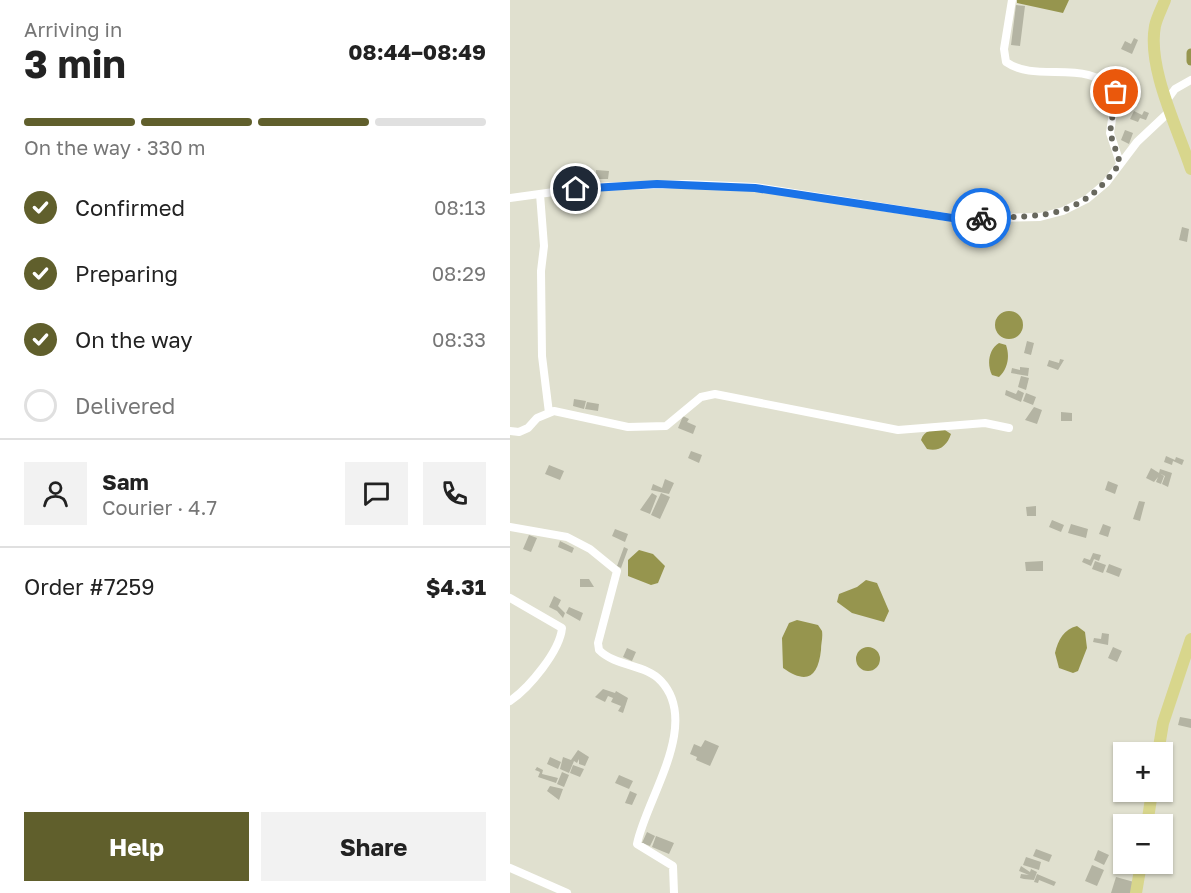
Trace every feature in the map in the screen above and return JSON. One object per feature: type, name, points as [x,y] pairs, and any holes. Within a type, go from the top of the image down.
[{"type":"main road","points":[[1165,0],[1155,26],[1154,50],[1169,105],[1191,169]]},
{"type":"main road","points":[[1159,742],[1162,723],[1191,639]]},
{"type":"main road","points":[[1136,893],[1139,874]]},
{"type":"street","points":[[1012,0],[1004,49],[1006,62],[1015,68],[1076,73],[1106,80],[1116,92],[1110,133],[1120,163]]},
{"type":"street","points":[[510,198],[600,187],[686,184],[755,188],[959,219],[1040,217],[1063,211],[1087,199],[1106,183],[1169,105],[1175,89],[1191,80]]},
{"type":"street","points":[[540,194],[544,246],[542,356],[549,413]]},
{"type":"street","points":[[510,431],[519,432],[528,428],[537,418],[554,411],[628,427],[666,426],[687,406],[701,397],[715,394],[898,430],[985,423],[1009,428]]},
{"type":"street","points":[[510,527],[567,537],[590,549],[617,571],[598,643],[599,650],[613,660],[647,671],[661,681],[671,699],[675,715],[663,779],[640,830],[638,844],[673,866],[674,893]]},
{"type":"street","points":[[510,598],[562,628],[561,640],[555,652],[530,684],[510,701]]},
{"type":"street","points":[[510,868],[567,893]]},
{"type":"shaded area","points":[[1017,0],[1069,0],[1063,13],[1017,3]]},
{"type":"shaded area","points":[[1009,311],[1019,315],[1023,325],[1019,335],[1009,339],[999,335],[995,325],[999,315]]},
{"type":"shaded area","points":[[999,343],[1006,345],[1008,358],[999,377],[992,375],[989,362],[995,346]]},
{"type":"shaded area","points":[[942,428],[951,434],[947,442],[939,449],[927,449],[921,440],[924,434]]},
{"type":"shaded area","points":[[639,550],[653,554],[665,566],[658,583],[651,585],[628,576],[628,560]]},
{"type":"shaded area","points":[[866,580],[877,583],[889,611],[884,622],[852,613],[837,602],[839,594],[857,587]]},
{"type":"shaded area","points":[[797,620],[818,625],[822,631],[817,667],[810,676],[805,677],[783,668],[782,638],[789,623]]},
{"type":"shaded area","points":[[1077,626],[1085,632],[1087,648],[1078,671],[1073,673],[1059,668],[1055,653],[1062,636]]},
{"type":"shaded area","points":[[868,647],[877,650],[880,659],[877,668],[868,671],[859,668],[856,659],[859,650]]},
{"type":"building","points":[[1016,5],[1025,6],[1020,46],[1011,45]]},
{"type":"building","points":[[1134,38],[1138,40],[1132,54],[1121,49],[1125,41],[1131,44]]},
{"type":"building","points":[[1136,83],[1140,85],[1138,91],[1140,92],[1133,108],[1124,103]]},
{"type":"building","points":[[1134,111],[1142,115],[1144,111],[1149,113],[1146,120],[1140,118],[1138,122],[1130,119]]},
{"type":"building","points":[[1125,130],[1133,133],[1129,144],[1121,140]]},
{"type":"building","points":[[596,170],[609,171],[608,179],[596,179]]},
{"type":"building","points":[[1182,227],[1189,229],[1187,242],[1179,240]]},
{"type":"building","points":[[1027,341],[1034,343],[1031,355],[1024,353]]},
{"type":"building","points":[[1060,359],[1064,360],[1058,370],[1047,366],[1049,360],[1059,363]]},
{"type":"building","points":[[1020,367],[1029,368],[1028,376],[1011,373],[1012,368],[1020,370]]},
{"type":"building","points":[[1021,376],[1029,378],[1026,390],[1018,387]]},
{"type":"building","points":[[1006,390],[1016,394],[1018,390],[1024,393],[1021,402],[1005,395]]},
{"type":"building","points":[[1026,393],[1036,397],[1033,405],[1023,401]]},
{"type":"building","points":[[574,399],[586,401],[584,409],[573,406]]},
{"type":"building","points":[[587,402],[599,404],[598,411],[585,409]]},
{"type":"building","points":[[1034,407],[1042,410],[1037,424],[1025,420]]},
{"type":"building","points":[[1061,412],[1072,413],[1072,421],[1061,421]]},
{"type":"building","points":[[683,416],[689,419],[687,422],[696,426],[693,434],[678,428]]},
{"type":"building","points":[[691,451],[702,455],[699,463],[688,458]]},
{"type":"building","points":[[1166,456],[1175,460],[1176,457],[1184,460],[1182,465],[1173,461],[1172,465],[1164,462]]},
{"type":"building","points":[[549,465],[564,471],[560,480],[545,474]]},
{"type":"building","points":[[1151,468],[1164,476],[1161,484],[1156,482],[1158,477],[1154,482],[1146,478]]},
{"type":"building","points":[[1160,469],[1172,473],[1168,487],[1162,484],[1165,476],[1159,473]]},
{"type":"building","points":[[665,479],[674,483],[669,494],[651,490],[653,484],[662,488]]},
{"type":"building","points":[[1108,481],[1118,485],[1115,494],[1105,490]]},
{"type":"building","points":[[652,493],[657,496],[650,514],[640,510]]},
{"type":"building","points":[[661,493],[670,497],[660,519],[651,515]]},
{"type":"building","points":[[1139,501],[1145,502],[1140,521],[1133,519]]},
{"type":"building","points":[[1036,506],[1036,516],[1027,516],[1026,507]]},
{"type":"building","points":[[1052,520],[1064,525],[1061,532],[1049,527]]},
{"type":"building","points":[[1071,524],[1088,529],[1086,538],[1068,533]]},
{"type":"building","points":[[1103,524],[1111,527],[1108,537],[1099,534]]},
{"type":"building","points":[[615,529],[628,534],[625,542],[612,536]]},
{"type":"building","points":[[529,535],[537,538],[531,552],[523,549]]},
{"type":"building","points":[[560,541],[574,548],[572,553],[558,547]]},
{"type":"building","points":[[624,547],[628,549],[621,568],[617,566]]},
{"type":"building","points":[[1093,553],[1101,555],[1099,561],[1094,559],[1091,566],[1082,562],[1084,558],[1090,560]]},
{"type":"building","points":[[1043,561],[1043,571],[1026,571],[1025,562]]},
{"type":"building","points":[[1095,561],[1106,565],[1103,573],[1092,569]]},
{"type":"building","points":[[1109,564],[1122,569],[1119,577],[1106,572]]},
{"type":"building","points":[[580,579],[589,579],[594,587],[580,587]]},
{"type":"building","points":[[554,596],[561,600],[558,606],[565,613],[563,618],[549,607]]},
{"type":"building","points":[[569,607],[583,613],[580,621],[566,613]]},
{"type":"building","points":[[1102,633],[1109,634],[1108,645],[1093,642],[1094,638],[1101,639]]},
{"type":"building","points":[[1113,647],[1122,651],[1117,662],[1108,658]]},
{"type":"building","points":[[627,648],[636,652],[632,661],[623,657]]},
{"type":"building","points":[[603,689],[615,693],[616,691],[628,698],[623,713],[618,711],[621,706],[611,702],[613,698],[608,696],[605,702],[595,697]]},
{"type":"building","points":[[1180,717],[1191,719],[1191,728],[1178,725]]},
{"type":"building","points":[[705,740],[719,746],[710,766],[696,760],[697,757],[690,754],[694,744],[701,747]]},
{"type":"building","points":[[578,750],[589,757],[585,766],[579,764],[579,759],[577,763],[574,761],[569,773],[560,769],[563,757],[571,760]]},
{"type":"building","points":[[550,757],[561,762],[558,769],[547,764]]},
{"type":"building","points":[[573,765],[584,769],[580,777],[570,773]]},
{"type":"building","points":[[537,767],[543,770],[542,774],[558,778],[556,783],[538,777],[540,772],[535,770]]},
{"type":"building","points":[[562,772],[569,775],[564,787],[557,784]]},
{"type":"building","points":[[619,775],[633,781],[629,789],[615,783]]},
{"type":"building","points":[[550,786],[563,789],[559,800],[547,791]]},
{"type":"building","points":[[630,791],[637,794],[632,805],[625,803]]},
{"type":"building","points":[[647,832],[655,836],[650,846],[642,843]]},
{"type":"building","points":[[656,836],[674,843],[669,854],[652,847]]},
{"type":"building","points":[[1036,849],[1052,855],[1049,862],[1033,856]]},
{"type":"building","points":[[1098,850],[1109,855],[1104,865],[1094,860]]},
{"type":"building","points":[[1026,857],[1041,862],[1039,870],[1023,865]]},
{"type":"building","points":[[1092,865],[1104,870],[1097,886],[1085,881]]},
{"type":"building","points":[[1021,866],[1030,872],[1031,869],[1037,872],[1034,880],[1020,878],[1021,874],[1029,875],[1019,871]]},
{"type":"building","points":[[1037,874],[1056,882],[1054,886],[1039,880],[1038,883],[1034,882]]},
{"type":"building","points":[[1116,877],[1134,882],[1131,893],[1111,893]]},
{"type":"waterway","points":[[1191,53],[1191,61]]},
{"type":"way so far","points":[[981,218],[1040,217],[1063,211],[1087,199],[1106,183],[1120,163],[1110,133],[1116,92]]},
{"type":"route","points":[[576,189],[657,184],[755,188],[959,219],[981,218]]}]
